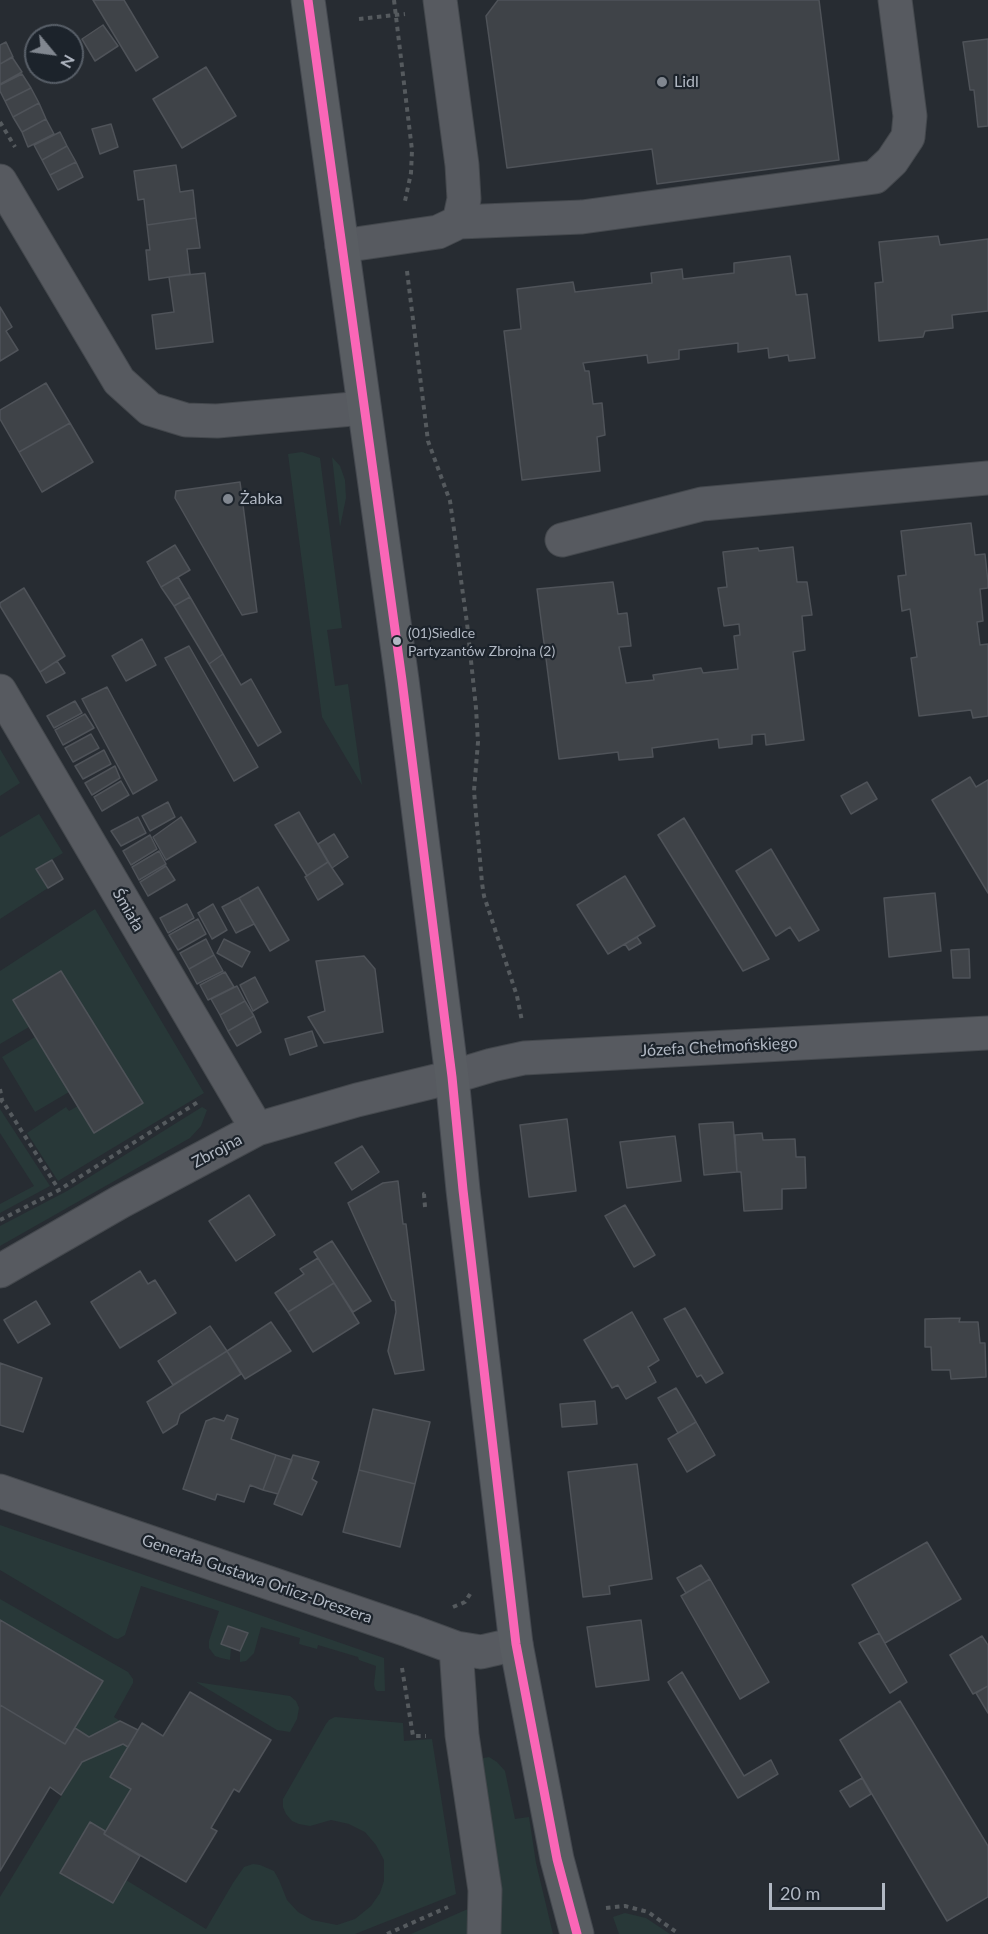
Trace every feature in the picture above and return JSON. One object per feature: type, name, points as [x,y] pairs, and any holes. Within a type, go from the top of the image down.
[{"type":"main road","points":[[308,0],[402,680],[452,1077],[516,1644],[546,1791],[557,1859],[577,1934]]},
{"type":"street","points":[[440,0],[462,165],[464,199],[459,222]]},
{"type":"street","points":[[342,246],[438,232],[459,222],[582,217],[875,177],[892,161],[908,136],[910,116],[895,0]]},
{"type":"street","points":[[0,181],[120,381],[150,409],[186,420],[217,421],[364,408]]},
{"type":"street","points":[[562,540],[702,504],[988,478]]},
{"type":"street","name":"Śmiała","points":[[0,691],[257,1130]]},
{"type":"street","name":"Józefa Chełmońskiego","points":[[452,1077],[524,1058],[988,1033]]},
{"type":"street","name":"Zbrojna","points":[[0,1271],[120,1202],[257,1130],[357,1100],[452,1077]]},
{"type":"street","name":"Generała Gustawa Orlicz-Dreszera","points":[[0,1491],[456,1648],[481,1652],[516,1644]]},
{"type":"street","points":[[456,1648],[462,1735],[485,1890],[484,1934]]},
{"type":"path","points":[[0,122],[18,152]]},
{"type":"path","points":[[452,518],[476,708],[477,765],[474,791],[482,883],[493,925],[517,996],[522,1024]]},
{"type":"path","points":[[0,1089],[1,1101],[59,1190]]},
{"type":"path","points":[[0,1220],[59,1190],[205,1097]]},
{"type":"path","points":[[402,1668],[413,1736],[433,1736]]},
{"type":"path","points":[[602,1908],[625,1906],[648,1912],[679,1934]]},
{"type":"shaded area","points":[[302,452],[320,458],[342,628],[327,630],[335,686],[348,684],[362,785],[322,717],[288,454]]},
{"type":"shaded area","points":[[332,457],[340,466],[345,480],[346,498],[340,527]]},
{"type":"shaded area","points":[[0,749],[20,783],[0,796]]},
{"type":"shaded area","points":[[39,814],[63,853],[36,869],[48,888],[0,919],[0,837]]},
{"type":"shaded area","points":[[95,909],[204,1093],[58,1181],[27,1133],[66,1107],[69,1111],[78,1106],[95,1133],[143,1103],[61,971],[13,1000],[29,1027],[0,1044],[0,971]]},
{"type":"shaded area","points":[[35,1037],[69,1092],[35,1112],[2,1057]]},
{"type":"shaded area","points":[[202,1107],[207,1110],[201,1126],[190,1138],[0,1246],[0,1226],[67,1191]]},
{"type":"shaded area","points":[[0,1109],[50,1186],[0,1213],[0,1204],[34,1186],[0,1133]]},
{"type":"shaded area","points":[[0,1525],[384,1658],[385,1691],[375,1689],[376,1666],[359,1660],[358,1657],[318,1645],[317,1649],[299,1644],[300,1638],[261,1627],[254,1653],[246,1661],[240,1662],[240,1651],[247,1633],[228,1626],[221,1644],[231,1648],[230,1660],[215,1656],[209,1648],[209,1641],[219,1611],[141,1586],[125,1635],[118,1639],[114,1638],[0,1570]]},
{"type":"shaded area","points":[[0,1599],[128,1672],[133,1683],[114,1717],[120,1721],[89,1737],[75,1728],[103,1681],[0,1620]]},
{"type":"shaded area","points":[[196,1682],[290,1696],[299,1708],[297,1719],[290,1732],[277,1730]]},
{"type":"shaded area","points":[[335,1717],[403,1723],[404,1741],[432,1739],[456,1894],[355,1934],[0,1934],[0,1897],[82,1762],[123,1744],[128,1747],[110,1777],[131,1789],[105,1831],[90,1822],[60,1874],[113,1903],[126,1880],[206,1929],[244,1867],[253,1864],[260,1865],[274,1871],[287,1900],[298,1912],[312,1920],[337,1925],[355,1919],[371,1906],[380,1893],[384,1881],[384,1860],[376,1845],[365,1832],[349,1824],[331,1820],[310,1826],[299,1824],[292,1821],[283,1807],[283,1799],[326,1724]]},
{"type":"shaded area","points":[[489,1757],[505,1771],[515,1819],[529,1817],[536,1863],[553,1934],[495,1934],[473,1760]]},
{"type":"shaded area","points":[[477,1905],[475,1934],[411,1934]]},
{"type":"shaded area","points":[[625,1913],[646,1918],[670,1934],[619,1934],[613,1917]]},
{"type":"building","points":[[93,0],[124,0],[158,57],[136,71]]},
{"type":"building","name":"Lidl","points":[[498,0],[819,0],[839,160],[657,184],[652,149],[507,168],[486,16]]},
{"type":"building","points":[[103,25],[118,46],[95,61],[84,42],[84,38]]},
{"type":"building","points":[[988,39],[988,126],[978,127],[974,90],[970,90],[963,42]]},
{"type":"building","points":[[6,42],[13,57],[0,64],[0,45]]},
{"type":"building","points":[[12,57],[22,72],[0,84],[0,64]]},
{"type":"building","points":[[206,67],[236,116],[182,148],[153,99]]},
{"type":"building","points":[[22,74],[24,84],[28,84],[31,88],[5,101],[0,85]]},
{"type":"building","points":[[31,88],[39,103],[13,117],[5,101]]},
{"type":"building","points":[[39,103],[46,119],[22,132],[13,117]]},
{"type":"building","points":[[46,119],[54,134],[28,147],[22,132]]},
{"type":"building","points":[[111,124],[118,147],[100,154],[92,129]]},
{"type":"building","points":[[60,132],[67,146],[42,160],[34,145]]},
{"type":"building","points":[[67,146],[76,162],[50,175],[42,160]]},
{"type":"building","points":[[76,162],[83,177],[58,190],[50,175]]},
{"type":"building","points":[[176,165],[180,192],[193,190],[196,218],[147,225],[144,199],[138,200],[134,171]]},
{"type":"building","points":[[196,218],[200,248],[187,249],[190,274],[149,280],[146,250],[150,250],[147,225]]},
{"type":"building","points":[[938,236],[940,245],[988,239],[988,311],[952,315],[953,328],[925,331],[923,337],[879,341],[875,283],[883,282],[879,242]]},
{"type":"building","points":[[790,256],[796,295],[807,294],[815,358],[789,361],[788,355],[769,358],[768,348],[738,352],[738,343],[679,350],[679,359],[648,363],[647,355],[583,363],[585,371],[589,371],[593,404],[602,403],[605,435],[597,437],[600,471],[522,480],[504,331],[521,329],[517,289],[573,282],[575,292],[652,283],[651,273],[682,269],[683,279],[734,273],[734,263]]},
{"type":"building","points":[[205,273],[213,342],[156,349],[152,315],[174,312],[169,277]]},
{"type":"building","points":[[0,307],[12,327],[6,331],[18,350],[0,361]]},
{"type":"building","points":[[46,383],[70,423],[19,452],[0,419],[0,410]]},
{"type":"building","points":[[70,423],[93,462],[42,492],[19,452]]},
{"type":"building","points":[[240,482],[257,612],[242,615],[175,498],[176,491]]},
{"type":"building","points":[[971,523],[975,555],[985,554],[988,582],[988,588],[980,589],[983,621],[977,622],[980,645],[988,644],[988,716],[973,718],[971,710],[919,716],[911,658],[917,657],[910,609],[902,611],[898,576],[906,575],[901,531]]},
{"type":"building","points":[[175,545],[190,570],[161,587],[147,562]]},
{"type":"building","points":[[793,547],[797,582],[807,582],[812,615],[802,616],[805,650],[793,652],[804,740],[766,745],[765,734],[752,735],[752,744],[719,748],[718,739],[652,748],[653,757],[619,760],[618,752],[559,759],[537,589],[613,582],[618,614],[627,613],[631,646],[619,647],[626,683],[654,680],[653,675],[701,668],[703,673],[738,669],[734,636],[740,635],[739,624],[724,626],[718,588],[727,587],[723,552]]},
{"type":"building","points":[[178,577],[190,597],[174,606],[161,587]]},
{"type":"building","points":[[24,588],[65,656],[40,672],[0,606],[0,603]]},
{"type":"building","points":[[190,597],[223,654],[209,664],[174,606]]},
{"type":"building","points":[[142,639],[156,665],[126,681],[112,656]]},
{"type":"building","points":[[189,646],[258,767],[234,781],[165,658]]},
{"type":"building","points":[[223,654],[241,685],[251,679],[281,732],[258,746],[209,664]]},
{"type":"building","points":[[57,661],[65,673],[46,683],[40,672]]},
{"type":"building","points":[[107,687],[157,780],[133,794],[82,699]]},
{"type":"building","points":[[75,701],[82,713],[54,728],[47,716]]},
{"type":"building","points":[[85,714],[94,728],[63,745],[55,730]]},
{"type":"building","points":[[91,734],[99,748],[73,762],[65,748]]},
{"type":"building","points":[[104,750],[111,764],[83,779],[75,766]]},
{"type":"building","points":[[115,766],[120,778],[92,795],[85,783]]},
{"type":"building","points":[[970,777],[976,787],[988,780],[988,893],[932,800]]},
{"type":"building","points":[[121,781],[129,795],[102,811],[94,797]]},
{"type":"building","points":[[867,782],[877,799],[851,814],[841,796]]},
{"type":"building","points":[[168,802],[175,817],[150,831],[142,816]]},
{"type":"building","points":[[299,812],[328,862],[307,876],[275,825]]},
{"type":"building","points":[[138,817],[146,833],[121,846],[111,831]]},
{"type":"building","points":[[181,817],[196,842],[166,860],[153,837]]},
{"type":"building","points":[[684,818],[769,959],[743,971],[658,835]]},
{"type":"building","points":[[334,834],[348,857],[332,868],[318,844]]},
{"type":"building","points":[[150,835],[157,849],[131,865],[123,851]]},
{"type":"building","points":[[771,849],[819,930],[799,941],[790,927],[776,936],[736,871]]},
{"type":"building","points":[[159,851],[166,864],[139,880],[132,867]]},
{"type":"building","points":[[52,860],[63,879],[48,888],[36,869]]},
{"type":"building","points":[[328,862],[343,884],[318,900],[305,877]]},
{"type":"building","points":[[166,866],[175,880],[148,896],[140,882]]},
{"type":"building","points":[[625,876],[655,926],[608,954],[577,905]]},
{"type":"building","points":[[258,887],[289,940],[270,951],[239,898]]},
{"type":"building","points":[[935,893],[941,951],[889,957],[884,898]]},
{"type":"building","points":[[239,898],[254,924],[236,933],[222,907]]},
{"type":"building","points":[[187,904],[194,918],[168,933],[160,918]]},
{"type":"building","points":[[213,904],[227,930],[212,939],[198,913]]},
{"type":"building","points":[[198,919],[206,934],[178,950],[169,935]]},
{"type":"building","points":[[637,937],[641,943],[629,950],[625,944]]},
{"type":"building","points":[[206,939],[214,955],[189,969],[180,953]]},
{"type":"building","points":[[224,939],[250,952],[242,967],[217,953]]},
{"type":"building","points":[[969,949],[970,978],[953,978],[951,950]]},
{"type":"building","points":[[214,955],[223,971],[197,984],[189,969]]},
{"type":"building","points":[[364,956],[375,969],[383,1032],[324,1043],[308,1017],[325,1011],[316,961]]},
{"type":"building","points":[[61,971],[143,1103],[94,1133],[13,1000]]},
{"type":"building","points":[[225,972],[234,987],[208,1000],[200,985]]},
{"type":"building","points":[[255,977],[268,1002],[253,1011],[240,985]]},
{"type":"building","points":[[237,986],[245,1001],[220,1015],[211,999]]},
{"type":"building","points":[[245,1001],[254,1016],[228,1031],[220,1015]]},
{"type":"building","points":[[254,1016],[261,1032],[237,1046],[228,1031]]},
{"type":"building","points":[[312,1031],[317,1046],[290,1055],[285,1039]]},
{"type":"building","points":[[567,1119],[576,1191],[529,1197],[520,1125]]},
{"type":"building","points":[[733,1122],[737,1172],[704,1175],[699,1124]]},
{"type":"building","points":[[762,1133],[763,1140],[795,1139],[796,1157],[805,1157],[806,1188],[782,1189],[782,1209],[744,1211],[741,1172],[737,1172],[735,1135]]},
{"type":"building","points":[[675,1136],[681,1181],[627,1188],[620,1142]]},
{"type":"building","points":[[362,1146],[379,1172],[352,1190],[335,1163]]},
{"type":"building","points":[[398,1181],[403,1224],[406,1224],[424,1370],[395,1374],[388,1351],[396,1312],[395,1301],[392,1300],[348,1203],[383,1183]]},
{"type":"building","points":[[249,1195],[275,1235],[236,1261],[209,1221]]},
{"type":"building","points":[[625,1205],[655,1255],[634,1267],[605,1216]]},
{"type":"building","points":[[332,1241],[371,1301],[353,1312],[314,1252]]},
{"type":"building","points":[[318,1258],[334,1283],[288,1312],[275,1293],[304,1274],[300,1269]]},
{"type":"building","points":[[140,1271],[148,1284],[155,1280],[176,1313],[120,1348],[91,1302]]},
{"type":"building","points":[[334,1283],[359,1323],[313,1352],[288,1312]]},
{"type":"building","points":[[36,1301],[50,1324],[18,1343],[4,1320]]},
{"type":"building","points":[[685,1308],[723,1373],[706,1383],[701,1375],[697,1377],[664,1319]]},
{"type":"building","points":[[632,1312],[659,1360],[648,1367],[656,1382],[626,1399],[618,1385],[612,1388],[584,1340]]},
{"type":"building","points":[[960,1318],[959,1322],[978,1322],[980,1343],[985,1343],[986,1377],[951,1379],[950,1370],[932,1370],[931,1347],[925,1347],[925,1319]]},
{"type":"building","points":[[271,1322],[291,1351],[245,1379],[227,1351]]},
{"type":"building","points":[[210,1326],[227,1351],[173,1385],[158,1361]]},
{"type":"building","points":[[227,1351],[241,1374],[180,1414],[177,1424],[163,1433],[147,1402]]},
{"type":"building","points":[[0,1363],[42,1378],[23,1432],[0,1425]]},
{"type":"building","points":[[676,1388],[696,1422],[678,1433],[658,1398]]},
{"type":"building","points":[[595,1401],[597,1424],[562,1427],[560,1404]]},
{"type":"building","points":[[373,1409],[430,1422],[415,1484],[359,1470]]},
{"type":"building","points":[[227,1415],[238,1419],[231,1439],[276,1455],[263,1490],[250,1485],[244,1502],[217,1494],[215,1500],[183,1489],[206,1421],[214,1418],[224,1421]]},
{"type":"building","points":[[696,1422],[715,1455],[687,1472],[668,1439]]},
{"type":"building","points":[[276,1455],[292,1460],[278,1494],[263,1490]]},
{"type":"building","points":[[293,1455],[319,1462],[312,1479],[317,1482],[302,1515],[274,1504]]},
{"type":"building","points":[[637,1464],[652,1579],[609,1586],[610,1594],[583,1597],[568,1472]]},
{"type":"building","points":[[359,1470],[415,1484],[400,1547],[343,1532]]},
{"type":"building","points":[[927,1542],[961,1599],[885,1643],[852,1585]]},
{"type":"building","points":[[701,1565],[710,1579],[686,1593],[677,1578]]},
{"type":"building","points":[[710,1579],[769,1682],[740,1699],[681,1596]]},
{"type":"building","points":[[0,1620],[103,1681],[65,1744],[0,1705]]},
{"type":"building","points":[[641,1620],[649,1680],[596,1687],[587,1627]]},
{"type":"building","points":[[228,1626],[248,1633],[240,1651],[221,1644]]},
{"type":"building","points":[[879,1633],[907,1682],[890,1693],[859,1643]]},
{"type":"building","points":[[982,1636],[988,1645],[988,1686],[973,1694],[950,1655]]},
{"type":"building","points":[[682,1672],[744,1776],[771,1760],[778,1774],[738,1798],[668,1682]]},
{"type":"building","points":[[988,1686],[988,1713],[976,1693]]},
{"type":"building","points":[[190,1692],[271,1740],[239,1792],[234,1789],[211,1828],[217,1831],[186,1882],[104,1834],[131,1789],[110,1777],[142,1723],[163,1736]]},
{"type":"building","points":[[900,1701],[988,1846],[988,1897],[947,1921],[840,1740]]},
{"type":"building","points":[[0,1705],[65,1744],[75,1728],[89,1737],[120,1721],[138,1730],[128,1747],[123,1744],[82,1762],[61,1795],[50,1787],[0,1871]]},
{"type":"building","points":[[862,1778],[871,1794],[850,1807],[840,1791]]},
{"type":"building","points":[[90,1822],[105,1831],[104,1834],[140,1856],[113,1903],[60,1873]]},
{"type":"transit line","points":[[308,0],[402,680],[452,1077],[516,1644],[557,1859],[577,1934]]},
{"type":"place","name":"Lidl","points":[[662,82]]},
{"type":"place","name":"Żabka","points":[[228,499]]},
{"type":"place","name":"(01)Siedlce Partyzantów Zbrojna (2)","points":[[397,641]]}]
